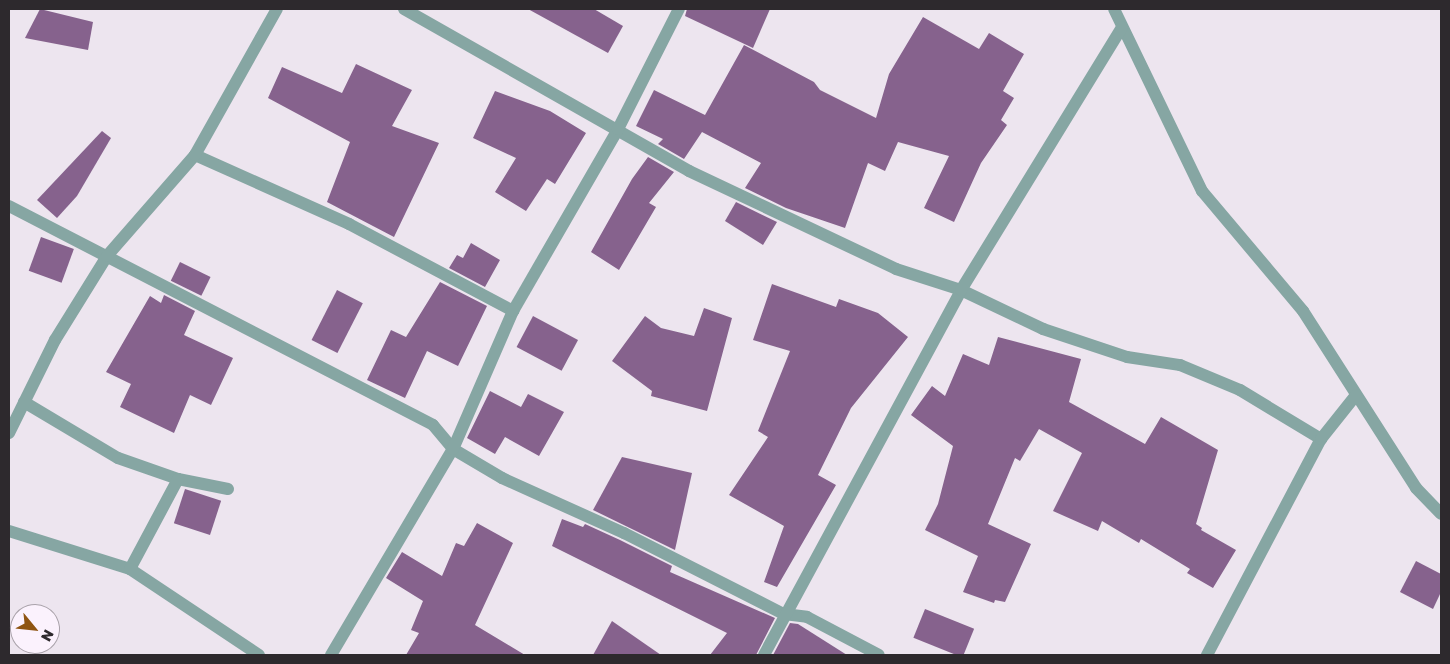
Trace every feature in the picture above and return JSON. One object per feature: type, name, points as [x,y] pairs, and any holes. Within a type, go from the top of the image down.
[{"type":"street","points":[[9,434],[55,340],[107,256],[195,155],[277,9]]},
{"type":"street","points":[[404,9],[689,170],[896,269],[961,290],[1043,329],[1127,357],[1180,365],[1240,390],[1321,439]]},
{"type":"street","points":[[331,655],[453,449],[513,311],[618,129],[679,9]]},
{"type":"street","points":[[1114,9],[1202,191],[1303,311],[1416,488],[1441,514]]},
{"type":"street","points":[[764,655],[784,614],[961,290],[1122,27]]},
{"type":"street","points":[[195,155],[349,224],[513,311]]},
{"type":"street","points":[[9,206],[433,425],[453,449],[502,478],[624,534],[784,614],[807,617],[879,655]]},
{"type":"street","points":[[1207,655],[1321,439],[1356,395]]},
{"type":"street","points":[[24,402],[118,458],[178,479],[228,489]]},
{"type":"street","points":[[130,569],[178,479]]},
{"type":"street","points":[[9,531],[130,569],[259,655]]},
{"type":"building","points":[[40,9],[93,22],[88,50],[25,38]]},
{"type":"building","points":[[528,9],[594,9],[623,26],[608,53]]},
{"type":"building","points":[[687,9],[770,9],[753,48],[685,16]]},
{"type":"building","points":[[923,17],[979,49],[989,33],[1024,54],[1003,91],[1014,98],[1001,120],[1007,125],[981,163],[954,222],[924,208],[949,156],[898,142],[885,171],[868,163],[845,228],[786,208],[745,188],[761,163],[702,132],[684,159],[658,144],[663,139],[636,126],[654,90],[705,115],[744,45],[814,82],[820,90],[876,118],[889,74]]},
{"type":"building","points":[[356,64],[412,90],[392,126],[439,143],[394,237],[327,202],[350,142],[268,98],[282,67],[342,93]]},
{"type":"building","points":[[495,91],[550,111],[586,133],[555,184],[547,179],[526,211],[495,192],[516,158],[473,138]]},
{"type":"building","points":[[102,131],[111,138],[77,196],[57,218],[37,200]]},
{"type":"building","points":[[648,157],[674,172],[649,203],[656,207],[619,270],[591,252],[632,179]]},
{"type":"building","points":[[736,202],[777,222],[763,245],[725,221]]},
{"type":"building","points":[[41,237],[74,249],[62,283],[29,271]]},
{"type":"building","points":[[471,243],[500,260],[485,287],[449,268],[457,255],[463,258]]},
{"type":"building","points":[[180,262],[211,277],[201,296],[171,281]]},
{"type":"building","points":[[440,282],[487,306],[458,366],[427,351],[405,398],[367,380],[391,330],[406,337]]},
{"type":"building","points":[[772,284],[836,307],[839,299],[878,313],[908,337],[851,408],[818,475],[836,485],[777,587],[764,582],[784,526],[729,495],[768,437],[758,431],[790,351],[753,340]]},
{"type":"building","points":[[337,290],[363,303],[337,353],[312,340]]},
{"type":"building","points":[[164,295],[195,311],[184,335],[233,358],[211,405],[190,395],[174,433],[120,407],[131,384],[106,372],[150,296],[161,303]]},
{"type":"building","points":[[704,308],[732,318],[707,411],[651,396],[652,391],[612,361],[645,316],[661,328],[694,336]]},
{"type":"building","points":[[533,316],[578,340],[562,371],[517,347]]},
{"type":"building","points":[[998,337],[1081,359],[1069,402],[1145,444],[1161,417],[1218,450],[1196,524],[1202,528],[1201,530],[1236,550],[1213,588],[1187,573],[1190,569],[1141,539],[1139,543],[1102,521],[1098,531],[1053,511],[1082,453],[1039,429],[1020,461],[1015,458],[988,524],[1031,544],[1005,602],[995,600],[994,603],[963,592],[978,556],[925,530],[938,504],[953,446],[911,415],[932,386],[945,396],[963,354],[989,365]]},
{"type":"building","points":[[490,391],[521,407],[528,394],[564,412],[539,456],[505,437],[495,454],[467,438]]},
{"type":"building","points":[[622,457],[692,473],[675,550],[593,510]]},
{"type":"building","points":[[185,489],[221,501],[210,535],[174,523]]},
{"type":"building","points":[[562,519],[583,527],[585,524],[620,540],[672,566],[670,572],[775,618],[756,655],[710,655],[727,633],[552,546]]},
{"type":"building","points":[[477,523],[513,543],[475,625],[525,655],[406,655],[419,633],[411,630],[423,601],[386,578],[402,552],[442,576],[456,543],[464,546]]},
{"type":"building","points":[[1416,561],[1441,574],[1441,592],[1433,609],[1400,592]]},
{"type":"building","points":[[925,609],[974,629],[964,655],[956,655],[913,638]]},
{"type":"building","points":[[612,621],[661,655],[593,655]]},
{"type":"building","points":[[790,623],[798,624],[847,655],[773,655]]}]
